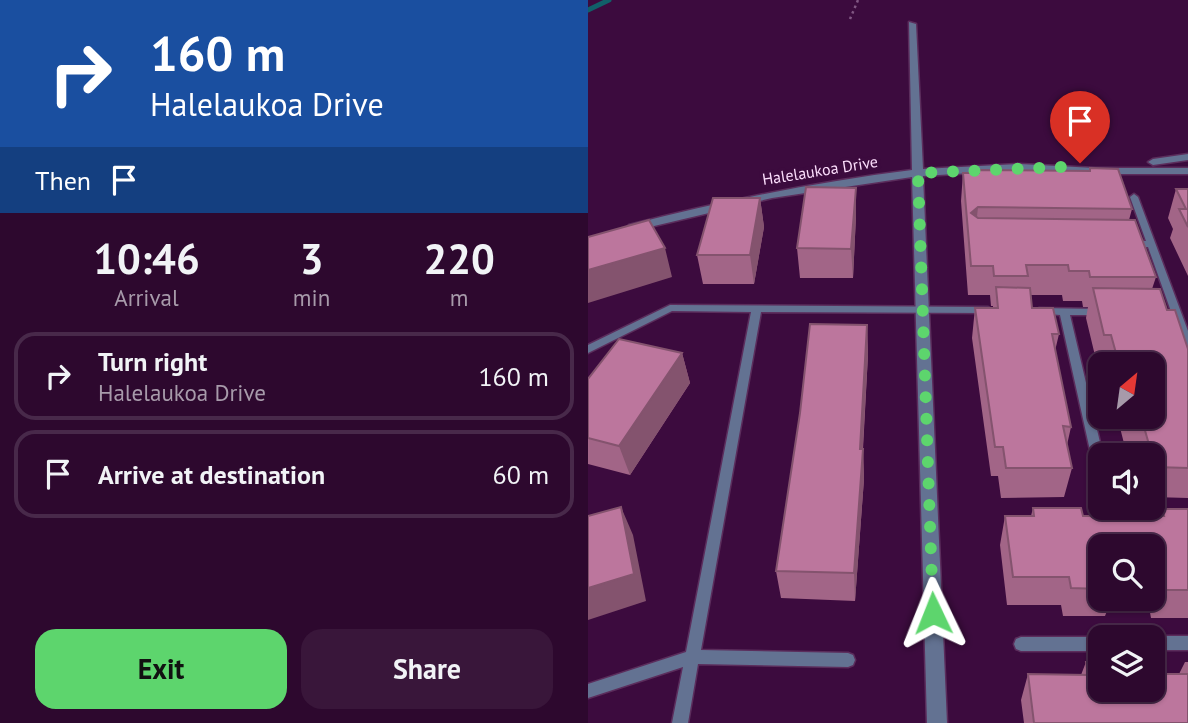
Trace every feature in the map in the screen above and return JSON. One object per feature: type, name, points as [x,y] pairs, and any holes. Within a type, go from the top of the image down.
[{"type":"street","points":[[912,24],[937,723]]},
{"type":"street","name":"Halelaukoa Drive","points":[[1062,167],[1080,163],[1145,163],[1188,157]]},
{"type":"street","name":"Halelaukoa Drive","points":[[620,230],[723,203],[806,186],[918,173],[1062,167],[1104,171],[1188,171]]},
{"type":"lane","points":[[1134,197],[1188,345]]},
{"type":"lane","points":[[1124,243],[1151,244]]},
{"type":"lane","points":[[588,349],[670,308],[1000,310]]},
{"type":"lane","points":[[680,723],[757,308]]},
{"type":"lane","points":[[1026,311],[1106,312]]},
{"type":"lane","points":[[1065,312],[1094,443]]},
{"type":"lane","points":[[1162,313],[1176,313]]},
{"type":"lane","points":[[1165,643],[1188,643]]},
{"type":"lane","points":[[1021,644],[1088,644]]},
{"type":"lane","points":[[588,691],[693,657],[848,660]]},
{"type":"path","points":[[850,19],[858,0]]},
{"type":"building","points":[[1090,168],[1118,169],[1132,209],[978,207],[971,213],[978,218],[1135,220],[1156,277],[1090,277],[1089,271],[1069,271],[1068,265],[1026,265],[1028,276],[994,276],[993,266],[971,266],[963,173],[979,173],[979,170],[1090,171]]},
{"type":"building","points":[[806,187],[856,188],[851,249],[797,248]]},
{"type":"building","points":[[1176,189],[1188,189],[1188,227],[1179,209],[1186,209]]},
{"type":"building","points":[[713,198],[760,198],[750,255],[697,255]]},
{"type":"building","points":[[649,220],[665,248],[588,270],[588,237]]},
{"type":"building","points":[[996,287],[1030,288],[1032,308],[1053,308],[1059,334],[1052,334],[1071,427],[1063,426],[1072,468],[1006,468],[1003,447],[995,447],[975,308],[998,308]]},
{"type":"building","points":[[1093,288],[1160,289],[1167,310],[1175,310],[1188,349],[1188,468],[1165,467],[1165,443],[1149,443],[1145,429],[1166,429],[1166,352],[1116,352],[1111,335],[1104,335]]},
{"type":"building","points":[[810,324],[867,325],[860,449],[863,449],[854,573],[776,571],[800,413]]},
{"type":"building","points":[[619,339],[682,353],[619,446],[588,438],[588,379]]},
{"type":"building","points":[[621,507],[634,574],[588,588],[588,516]]},
{"type":"building","points":[[1033,508],[1081,508],[1083,516],[1088,516],[1088,520],[1165,520],[1165,509],[1188,509],[1188,590],[1165,590],[1165,534],[1088,534],[1088,589],[1071,588],[1069,577],[1013,577],[1005,516],[1034,516]]},
{"type":"building","points":[[1028,674],[1088,675],[1088,702],[1165,702],[1165,674],[1188,674],[1188,723],[1034,723]]},
{"type":"waterway","points":[[588,10],[609,0]]},
{"type":"route","points":[[933,613],[918,173],[1006,167],[1062,167],[1080,163]]}]
